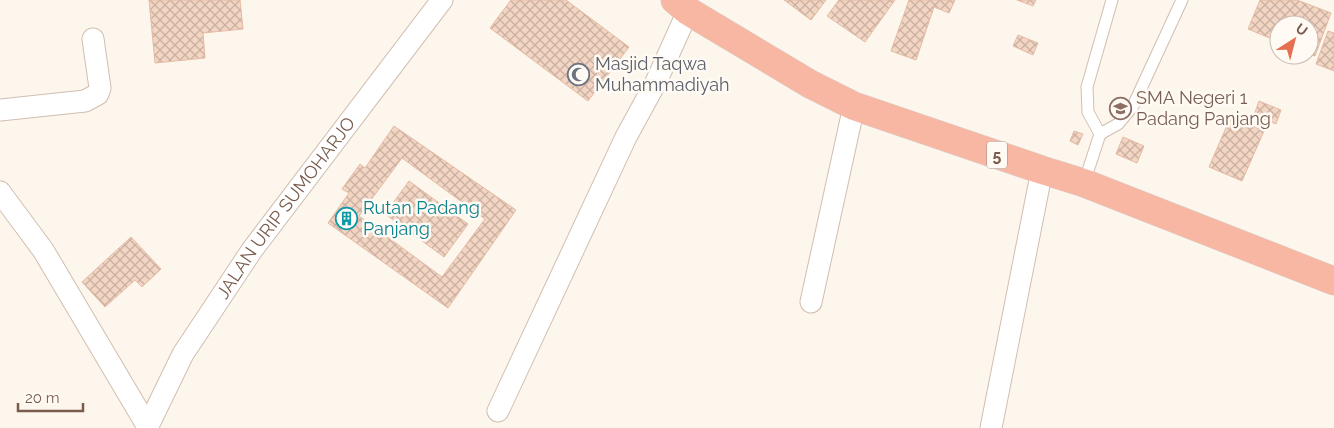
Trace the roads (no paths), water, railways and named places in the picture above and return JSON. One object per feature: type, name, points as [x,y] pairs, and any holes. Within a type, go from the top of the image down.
[{"type":"highway","name":"5","points":[[682,5],[810,84],[854,106],[1084,183],[1334,281]]},
{"type":"street","name":"JALAN URIP SUMOHARJO","points":[[147,427],[183,354],[252,250],[442,0]]},
{"type":"street","points":[[498,411],[622,146],[656,82],[682,5]]},
{"type":"street","points":[[0,110],[85,101],[98,94],[100,88],[93,40]]},
{"type":"street","points":[[811,302],[854,106]]},
{"type":"street","points":[[992,428],[1042,170]]},
{"type":"street","points":[[0,192],[43,250],[147,427]]},
{"type":"lane","points":[[1100,134],[1088,112],[1087,87],[1112,0]]},
{"type":"lane","points":[[1084,183],[1100,134],[1118,124],[1133,106],[1182,0]]},
{"type":"place","name":"Masjid Taqwa Muhammadiyah","points":[[579,74]]},
{"type":"place","name":"SMA Negeri 1 Padang Panjang","points":[[1120,108]]},
{"type":"place","name":"Rutan Padang Panjang","points":[[347,218]]}]
